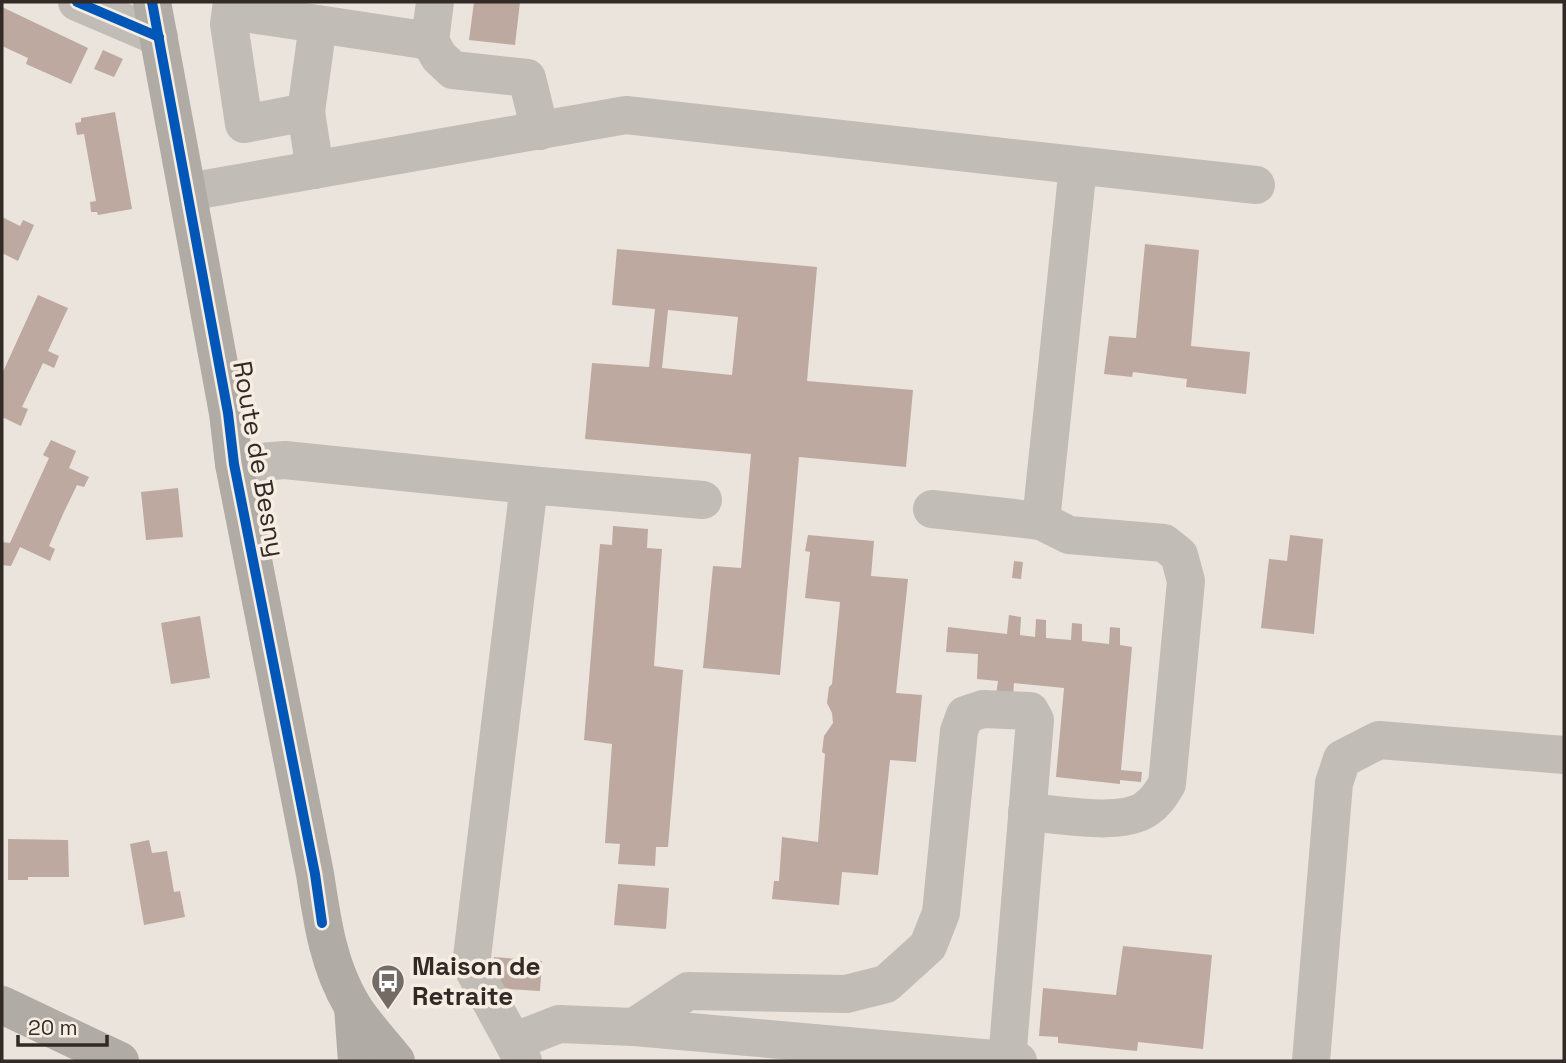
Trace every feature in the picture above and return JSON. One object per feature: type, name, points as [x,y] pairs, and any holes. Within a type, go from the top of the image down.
[{"type":"main road","name":"Route de Besny","points":[[155,20],[228,413],[234,464],[315,874],[322,923],[331,961],[353,1007],[396,1061]]},
{"type":"main road","points":[[2,1005],[120,1061]]},
{"type":"main road","points":[[353,1007],[357,1061]]},
{"type":"street","points":[[77,2],[155,20]]},
{"type":"street","points":[[435,2],[430,41],[439,57],[453,71],[527,78],[540,131]]},
{"type":"street","points":[[306,112],[244,124],[229,23],[232,6],[318,24],[430,41]]},
{"type":"street","points":[[315,170],[306,112],[318,24]]},
{"type":"street","points":[[188,192],[626,115],[1256,186]]},
{"type":"street","points":[[1041,522],[1079,166]]},
{"type":"street","points":[[234,464],[285,460],[703,500]]},
{"type":"street","points":[[529,485],[471,965],[518,1052],[559,1024],[634,1027],[867,1054],[1012,1061],[1035,720],[1030,711],[983,709],[965,715],[959,730],[941,913],[928,946],[886,984],[846,994],[688,991],[634,1027]]},
{"type":"street","points":[[932,509],[1041,522],[1069,535],[1164,543],[1179,555],[1186,581],[1167,784],[1159,798],[1144,811],[1115,819],[1027,812]]},
{"type":"street","points":[[1311,1061],[1334,783],[1342,759],[1379,740],[1564,755]]},
{"type":"building","points":[[474,2],[520,2],[515,45],[469,40]]},
{"type":"building","points":[[2,7],[88,48],[71,84],[26,64],[28,58],[2,46]]},
{"type":"building","points":[[103,50],[123,59],[114,77],[94,69]]},
{"type":"building","points":[[115,112],[132,209],[98,215],[97,212],[91,212],[90,202],[96,201],[84,134],[77,135],[75,123],[81,122],[81,118]]},
{"type":"building","points":[[2,217],[20,226],[23,220],[34,225],[18,261],[2,253]]},
{"type":"building","points":[[1145,244],[1199,250],[1191,346],[1250,352],[1246,394],[1186,387],[1187,379],[1133,372],[1132,377],[1104,374],[1109,336],[1136,338]]},
{"type":"building","points":[[617,249],[817,267],[807,381],[913,390],[906,467],[799,457],[780,675],[703,668],[713,566],[741,568],[751,454],[585,439],[592,363],[649,367],[655,309],[612,305]],"holes":[[[668,310],[738,317],[732,375],[662,368]]]},
{"type":"building","points":[[38,295],[68,308],[48,351],[59,356],[54,368],[43,363],[22,407],[28,409],[21,426],[2,417],[2,374]]},
{"type":"building","points":[[51,440],[76,451],[69,468],[89,477],[84,487],[77,485],[63,514],[49,546],[55,549],[50,561],[20,547],[11,566],[2,565],[2,542],[10,543],[49,458],[43,455]]},
{"type":"building","points":[[178,488],[183,537],[146,540],[141,492]]},
{"type":"building","points":[[613,526],[648,529],[647,548],[662,549],[654,666],[683,670],[668,847],[656,847],[655,866],[618,864],[620,844],[605,843],[612,744],[584,740],[600,544],[612,545]]},
{"type":"building","points":[[808,535],[874,541],[871,576],[908,579],[896,693],[922,695],[916,762],[890,760],[878,875],[842,872],[839,905],[772,899],[774,881],[779,881],[782,837],[818,842],[824,736],[833,723],[827,703],[829,687],[832,684],[840,602],[805,598],[810,552],[805,551]]},
{"type":"building","points":[[1290,535],[1323,539],[1314,634],[1261,628],[1269,559],[1287,561]]},
{"type":"building","points":[[1014,561],[1023,562],[1021,579],[1012,578]]},
{"type":"building","points":[[1009,615],[1021,617],[1020,635],[1035,637],[1036,619],[1046,620],[1046,638],[1071,640],[1072,623],[1082,624],[1082,641],[1109,644],[1110,627],[1120,628],[1120,645],[1132,647],[1121,770],[1142,772],[1141,782],[1120,780],[1120,784],[1056,777],[1064,688],[1014,683],[1013,697],[996,695],[998,681],[977,679],[978,654],[946,652],[948,627],[1007,634]]},
{"type":"building","points":[[200,616],[210,678],[171,684],[161,623]]},
{"type":"building","points":[[8,839],[68,840],[69,877],[8,880]]},
{"type":"building","points":[[149,840],[152,853],[167,851],[174,892],[180,891],[185,917],[144,925],[130,844]]},
{"type":"building","points":[[618,884],[669,888],[666,929],[614,925]]},
{"type":"building","points":[[1123,946],[1212,955],[1203,1049],[1138,1042],[1137,1051],[1058,1043],[1058,1037],[1039,1036],[1043,988],[1116,995]]},
{"type":"building","points":[[494,957],[542,961],[540,991],[493,988]]},
{"type":"cycle path","points":[[77,2],[159,37]]},
{"type":"cycle path","points":[[152,2],[228,413],[234,464],[315,874],[322,923]]},
{"type":"place","name":"Maison de Retraite","points":[[388,1011]]}]
